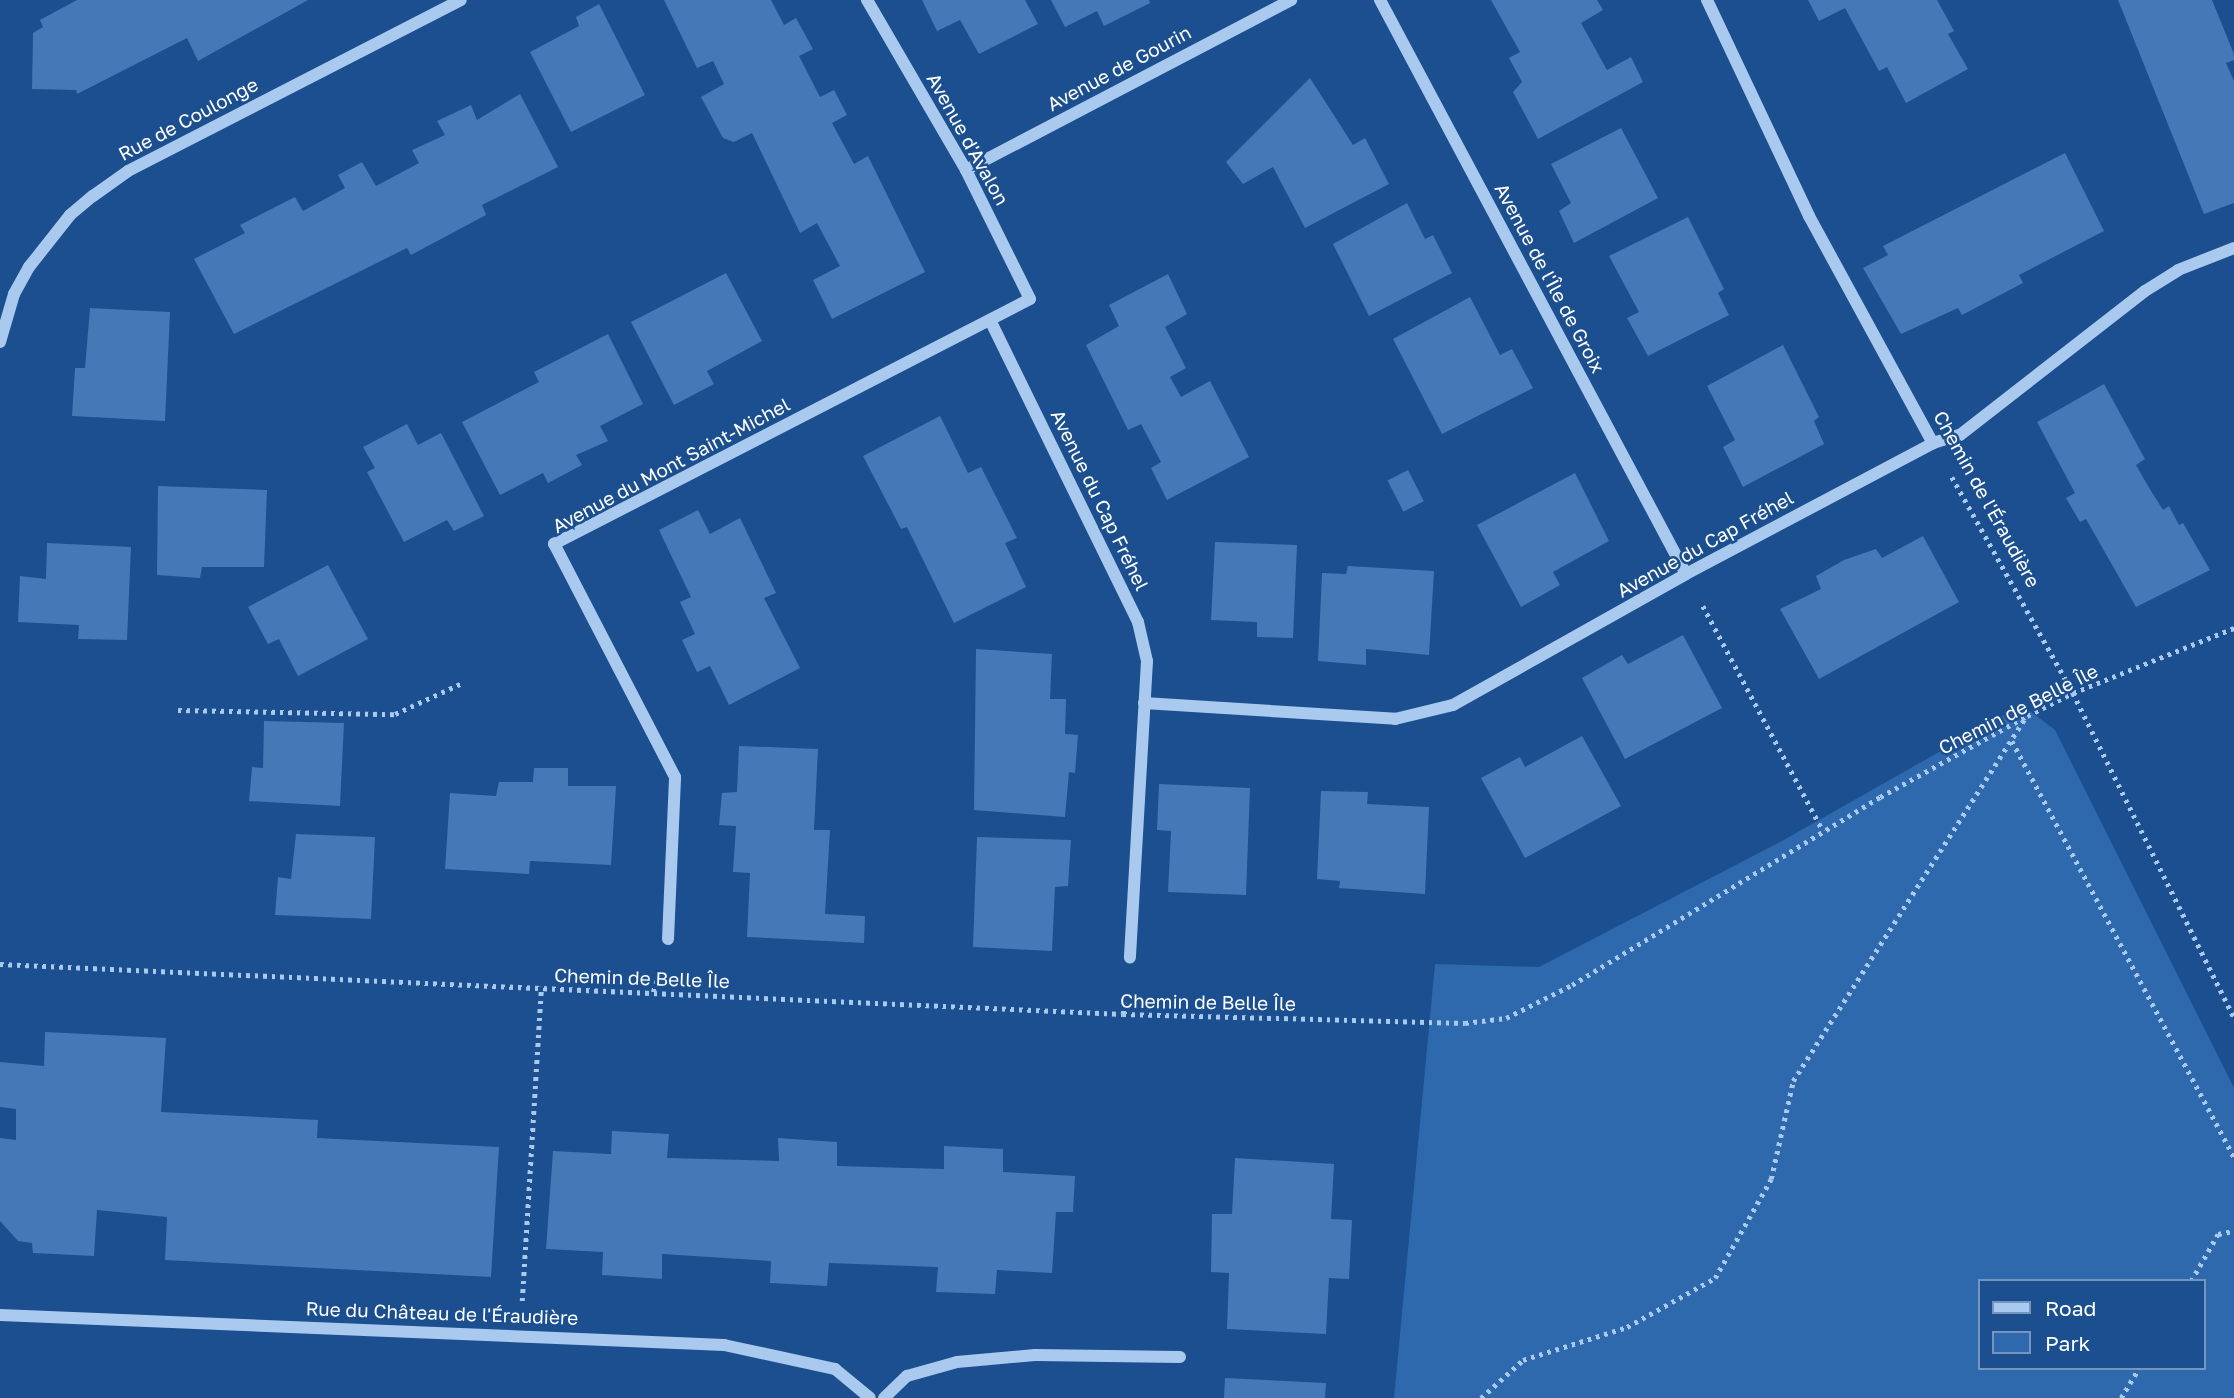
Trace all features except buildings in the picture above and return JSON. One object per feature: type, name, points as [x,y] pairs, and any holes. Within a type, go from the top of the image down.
[{"type":"street","name":"Rue de Coulonge","points":[[0,342],[14,294],[29,267],[70,215],[93,196],[128,171],[461,0]]},
{"type":"street","name":"Avenue d'Avalon","points":[[867,0],[965,170],[1030,299]]},
{"type":"street","name":"Avenue de Gourin","points":[[965,170],[1291,0]]},
{"type":"street","name":"Avenue de l'Île de Groix","points":[[1380,0],[1686,574]]},
{"type":"street","name":"Chemin de l'Éraudière","points":[[1707,0],[1809,216],[1933,443]]},
{"type":"street","name":"Avenue du Cap Fréhel","points":[[1144,703],[1395,719],[1429,714],[1483,692],[1686,574],[1933,443],[1960,435],[2145,291],[2178,270],[2234,248]]},
{"type":"street","name":"Avenue du Mont Saint-Michel","points":[[668,939],[675,777],[554,544],[991,322],[1030,299]]},
{"type":"street","name":"Avenue du Cap Fréhel","points":[[991,322],[1138,622],[1147,662],[1130,958]]},
{"type":"street","name":"Rue du Château de l'Éraudière","points":[[0,1315],[724,1345],[776,1353],[835,1369],[870,1398]]},
{"type":"street","points":[[884,1398],[907,1376],[957,1362],[1035,1355],[1180,1357]]},
{"type":"path","name":"Chemin de l'Éraudière","points":[[1933,443],[2073,693],[2234,1017]]},
{"type":"path","points":[[1686,574],[1823,831]]},
{"type":"path","name":"Chemin de Belle Île","points":[[0,964],[1123,1014],[1465,1023],[1506,1018],[1572,985],[1823,831],[2027,716],[2073,693],[2234,628]]},
{"type":"path","points":[[178,710],[395,714],[462,683]]},
{"type":"path","points":[[1481,1398],[1522,1360],[1628,1327],[1715,1278],[1771,1179],[1793,1081],[2027,716]]},
{"type":"path","points":[[2012,741],[2234,1157]]},
{"type":"path","name":"Chemin de Belle Île","points":[[520,1335],[541,987]]},
{"type":"path","points":[[2192,1279],[2218,1234],[2234,1231]]},
{"type":"path","points":[[2121,1398],[2138,1370]]},
{"type":"green space","points":[[2022,705],[2055,730],[2234,1088],[2234,1398],[1394,1398],[1435,964],[1539,967],[1782,841]]}]
